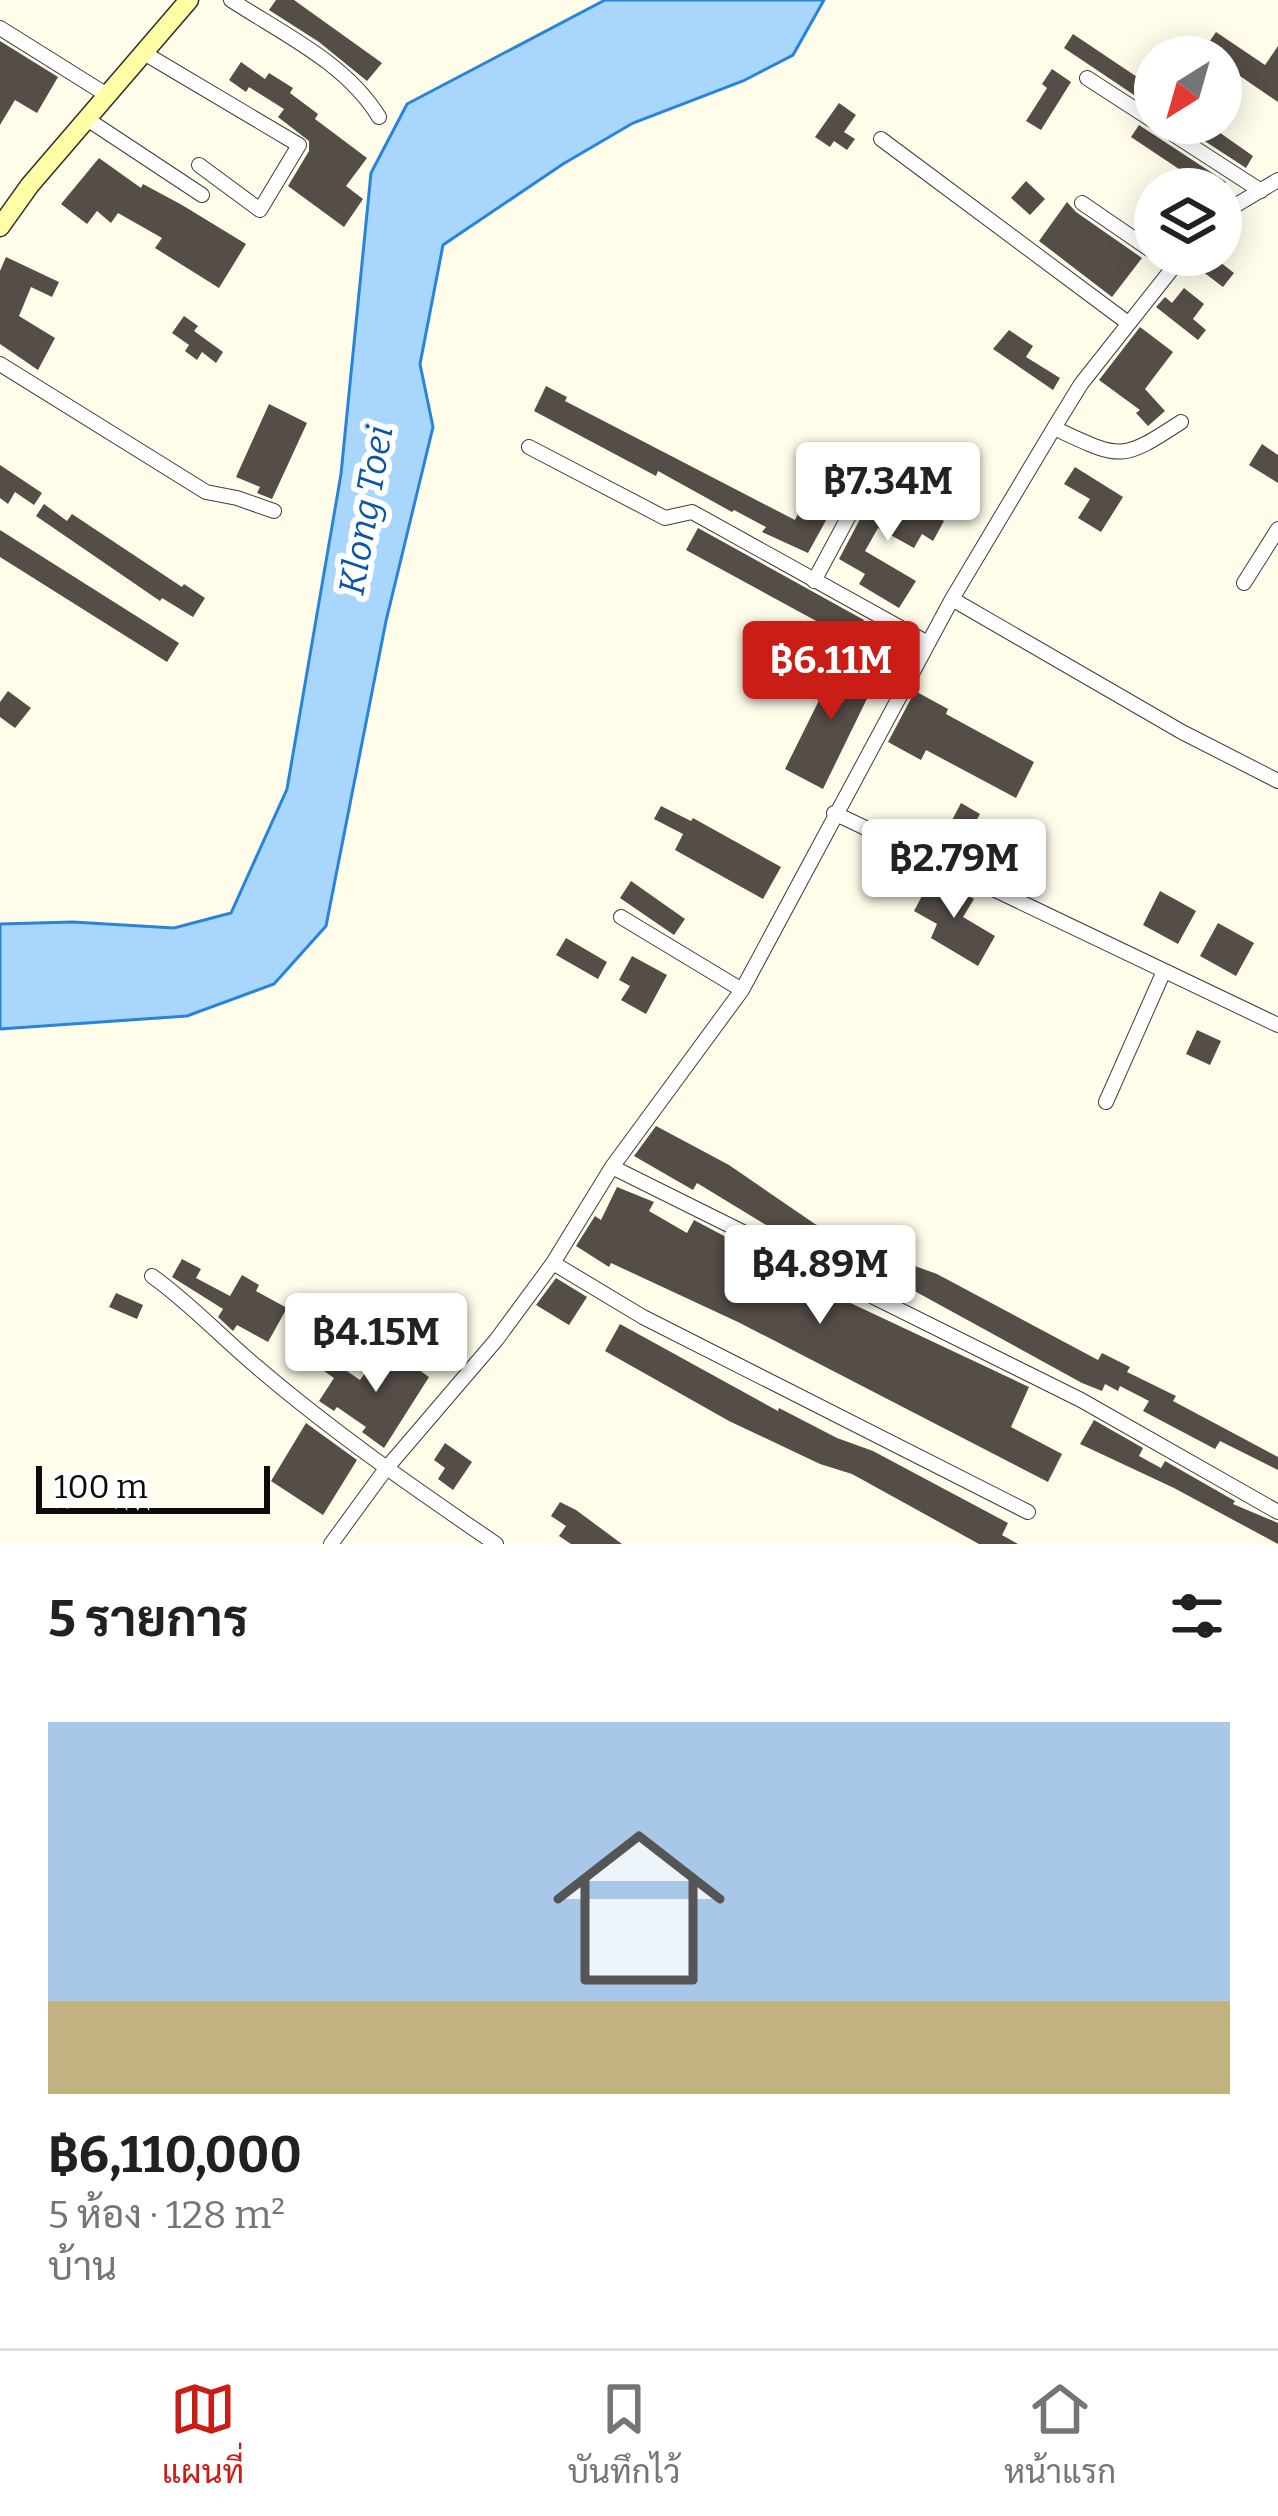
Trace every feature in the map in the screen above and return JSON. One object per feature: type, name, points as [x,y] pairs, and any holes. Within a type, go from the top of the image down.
[{"type":"street","points":[[0,227],[189,0]]},
{"type":"street","points":[[231,0],[342,73],[366,95],[380,117]]},
{"type":"street","points":[[0,28],[107,95]]},
{"type":"street","points":[[143,52],[299,145],[260,210],[199,165]]},
{"type":"street","points":[[1087,78],[1134,109]]},
{"type":"street","points":[[87,119],[202,195]]},
{"type":"street","points":[[881,139],[1128,323]]},
{"type":"street","points":[[1189,144],[1262,191]]},
{"type":"street","points":[[1242,202],[1278,180]]},
{"type":"street","points":[[1082,203],[1134,239]]},
{"type":"street","points":[[331,1544],[385,1470],[497,1340],[554,1263],[612,1167],[742,989],[952,599],[1081,383],[1166,276]]},
{"type":"street","points":[[0,364],[206,492],[274,512]]},
{"type":"street","points":[[1054,428],[1114,452],[1132,453],[1181,422]]},
{"type":"street","points":[[529,447],[665,518],[692,512],[928,643]]},
{"type":"street","points":[[814,580],[858,499]]},
{"type":"street","points":[[1244,583],[1278,529]]},
{"type":"street","points":[[952,599],[1181,732],[1278,781]]},
{"type":"street","points":[[834,814],[1278,1025]]},
{"type":"street","points":[[621,917],[742,989]]},
{"type":"street","points":[[1106,1102],[1164,970]]},
{"type":"street","points":[[612,1167],[1081,1400],[1278,1512]]},
{"type":"street","points":[[554,1263],[644,1317],[1028,1512]]},
{"type":"street","points":[[152,1276],[385,1470],[496,1544]]},
{"type":"water","name":"Klong Toei","points":[[605,0],[824,0],[793,55],[743,81],[633,123],[443,245],[420,364],[433,427],[386,621],[326,926],[274,984],[187,1016],[0,1029],[0,924],[73,922],[174,928],[231,913],[287,789],[341,474],[371,173],[407,104]]},
{"type":"building","points":[[276,0],[294,0],[382,63],[367,81],[269,10]]},
{"type":"building","points":[[1073,34],[1134,75],[1134,95],[1064,48]]},
{"type":"building","points":[[0,41],[58,77],[37,113],[15,100],[0,125]]},
{"type":"building","points":[[1278,46],[1278,102],[1242,77],[1242,50],[1265,65]]},
{"type":"building","points":[[241,62],[265,79],[269,73],[293,88],[290,93],[318,114],[315,119],[367,158],[346,186],[363,199],[344,227],[288,186],[309,151],[309,141],[278,117],[284,109],[229,80]]},
{"type":"building","points":[[1052,69],[1071,82],[1041,130],[1026,121],[1047,88],[1042,84]]},
{"type":"building","points":[[839,103],[856,115],[844,132],[855,139],[847,150],[834,141],[830,147],[815,137]]},
{"type":"building","points":[[1142,144],[1168,144],[1205,168],[1178,168]]},
{"type":"building","points":[[1209,144],[1236,144],[1253,156],[1246,168]]},
{"type":"building","points":[[99,158],[141,188],[143,184],[246,244],[219,288],[155,248],[162,238],[118,213],[111,223],[97,211],[87,224],[61,204]]},
{"type":"building","points":[[1026,181],[1045,199],[1030,215],[1011,198]]},
{"type":"building","points":[[1067,202],[1134,252],[1134,268],[1112,297],[1039,241]]},
{"type":"building","points":[[6,257],[59,282],[52,297],[31,287],[19,316],[55,338],[38,370],[0,344],[0,271]]},
{"type":"building","points":[[1208,276],[1232,276],[1223,287]]},
{"type":"building","points":[[1184,288],[1204,304],[1193,319],[1206,330],[1198,340],[1156,307],[1165,297],[1172,303]]},
{"type":"building","points":[[184,316],[198,326],[194,331],[223,352],[216,363],[202,352],[197,360],[185,351],[189,345],[172,333]]},
{"type":"building","points":[[1140,327],[1173,352],[1145,389],[1165,411],[1148,426],[1136,413],[1140,410],[1099,380]]},
{"type":"building","points":[[1009,330],[1033,346],[1026,357],[1060,378],[1053,390],[993,349]]},
{"type":"building","points":[[546,386],[567,397],[565,401],[795,520],[824,460],[851,475],[808,553],[762,532],[766,527],[734,510],[658,471],[656,476],[534,411]]},
{"type":"building","points":[[269,404],[307,423],[272,499],[257,493],[260,487],[236,477]]},
{"type":"building","points":[[1262,444],[1278,455],[1278,483],[1249,465]]},
{"type":"building","points":[[0,465],[42,493],[34,505],[15,492],[8,504],[0,498]]},
{"type":"building","points":[[1075,467],[1123,497],[1101,532],[1078,518],[1090,499],[1064,484]]},
{"type":"building","points":[[871,489],[944,521],[933,541],[922,534],[914,548],[878,528],[865,551],[916,581],[899,608],[859,584],[865,574],[839,559]]},
{"type":"building","points":[[44,504],[67,521],[72,514],[205,598],[193,617],[160,601],[36,516]]},
{"type":"building","points":[[698,528],[864,620],[853,641],[686,550]]},
{"type":"building","points":[[0,530],[179,643],[167,662],[0,557]]},
{"type":"building","points":[[840,658],[878,676],[823,789],[785,769]]},
{"type":"building","points":[[8,691],[31,708],[15,728],[0,717],[0,702]]},
{"type":"building","points":[[915,691],[948,709],[946,714],[1034,762],[1016,798],[926,750],[921,760],[888,742]]},
{"type":"building","points":[[961,803],[980,814],[960,851],[941,841]]},
{"type":"building","points":[[661,806],[693,818],[781,867],[763,899],[675,850],[683,834],[654,819]]},
{"type":"building","points":[[932,877],[974,899],[963,917],[995,936],[978,966],[931,938],[937,924],[914,911]]},
{"type":"building","points":[[631,881],[685,919],[674,935],[620,898]]},
{"type":"building","points":[[1160,891],[1196,911],[1178,944],[1143,925]]},
{"type":"building","points":[[1218,923],[1254,943],[1236,976],[1200,956]]},
{"type":"building","points":[[566,938],[607,962],[598,979],[556,955]]},
{"type":"building","points":[[632,956],[667,975],[646,1014],[621,1000],[630,986],[619,980]]},
{"type":"building","points":[[1197,1030],[1221,1041],[1210,1065],[1186,1054]]},
{"type":"building","points":[[656,1126],[729,1165],[815,1224],[937,1274],[1098,1360],[1102,1353],[1130,1367],[1127,1372],[1176,1396],[1173,1401],[1278,1457],[1278,1470],[1220,1441],[1215,1449],[1143,1411],[1149,1401],[1120,1386],[1118,1391],[1105,1384],[1102,1391],[1082,1383],[909,1288],[906,1294],[784,1236],[697,1183],[693,1190],[634,1156]]},
{"type":"building","points":[[617,1187],[654,1202],[649,1211],[687,1233],[694,1220],[842,1299],[1029,1387],[1011,1427],[1062,1454],[1048,1482],[740,1323],[611,1263],[609,1267],[576,1246],[595,1216],[601,1220]]},
{"type":"building","points":[[182,1259],[201,1269],[196,1278],[230,1296],[242,1275],[259,1285],[256,1291],[287,1308],[268,1342],[237,1325],[233,1331],[218,1317],[223,1309],[172,1277]]},
{"type":"building","points":[[556,1278],[587,1297],[569,1325],[536,1305]]},
{"type":"building","points":[[116,1293],[143,1305],[137,1319],[109,1307]]},
{"type":"building","points":[[620,1324],[778,1411],[873,1451],[1008,1523],[1002,1535],[1018,1544],[979,1544],[852,1474],[729,1421],[605,1351]]},
{"type":"building","points":[[391,1350],[429,1377],[384,1448],[362,1432],[366,1427],[319,1401],[334,1378],[324,1371],[331,1360],[360,1380],[365,1373],[372,1378]]},
{"type":"building","points":[[1094,1420],[1143,1448],[1139,1456],[1161,1468],[1165,1461],[1235,1501],[1233,1504],[1278,1523],[1278,1544],[1080,1444]]},
{"type":"building","points":[[306,1423],[357,1460],[323,1515],[271,1481]]},
{"type":"building","points":[[445,1443],[472,1462],[453,1490],[438,1479],[445,1468],[434,1460]]},
{"type":"building","points":[[560,1502],[622,1544],[571,1544],[559,1536],[566,1526],[551,1516]]}]
